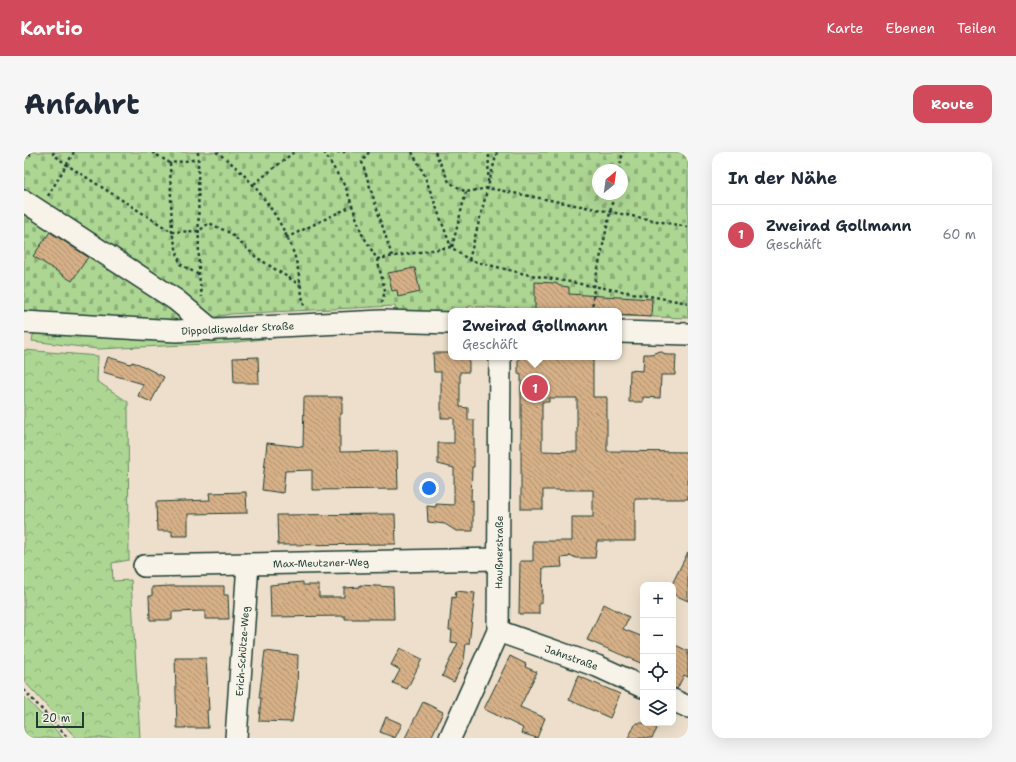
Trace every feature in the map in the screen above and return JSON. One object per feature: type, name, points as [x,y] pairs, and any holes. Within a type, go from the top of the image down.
[{"type":"street","points":[[32,207],[176,300],[212,330]]},
{"type":"street","name":"Dippoldiswalder Straße","points":[[24,322],[176,331],[382,321],[448,323]]},
{"type":"street","points":[[622,332],[688,334]]},
{"type":"street","name":"Haußnerstraße","points":[[450,738],[498,631],[500,360]]},
{"type":"street","name":"Max-Meutzner-Weg","points":[[144,566],[498,559]]},
{"type":"street","name":"Erich-Schütze-Weg","points":[[236,738],[248,564]]},
{"type":"street","name":"Jahnstraße","points":[[498,631],[597,666],[640,686]]},
{"type":"street","points":[[676,701],[688,707]]},
{"type":"path","points":[[54,152],[53,154],[67,165],[172,232],[199,231],[209,223],[230,233],[256,257],[300,285]]},
{"type":"path","points":[[32,207],[67,165],[74,152]]},
{"type":"path","points":[[152,152],[170,163],[200,159]]},
{"type":"path","points":[[198,152],[200,159],[199,275],[203,303]]},
{"type":"path","points":[[216,152],[254,184],[279,222],[296,260],[304,308]]},
{"type":"path","points":[[254,184],[294,152]]},
{"type":"path","points":[[324,152],[346,188],[362,234],[377,259],[385,290],[382,302],[382,321]]},
{"type":"path","points":[[337,152],[345,152]]},
{"type":"path","points":[[369,152],[362,162],[392,256]]},
{"type":"path","points":[[412,152],[424,174],[451,247],[469,260],[594,287],[688,303]]},
{"type":"path","points":[[434,152],[448,182],[466,192],[488,188],[688,227]]},
{"type":"path","points":[[488,188],[489,152]]},
{"type":"path","points":[[469,260],[497,152]]},
{"type":"path","points":[[620,164],[623,152]]},
{"type":"path","points":[[170,163],[172,232],[180,264],[199,275]]},
{"type":"path","points":[[451,247],[466,192]]},
{"type":"path","points":[[592,308],[594,287],[612,200]]},
{"type":"path","points":[[286,238],[352,206]]},
{"type":"path","points":[[377,259],[451,247]]},
{"type":"path","points":[[24,690],[68,738]]},
{"type":"green space","points":[[24,152],[688,152],[688,318],[622,316],[622,308],[498,308],[469,306],[468,308],[448,308],[448,311],[396,312],[395,306],[230,314],[186,323],[24,316]]},
{"type":"green space","points":[[39,332],[280,335],[281,337],[228,343],[98,349],[32,341],[33,335]]},
{"type":"green space","points":[[24,350],[98,356],[97,381],[128,402],[129,560],[112,563],[113,581],[131,580],[140,738],[76,738],[24,681]]},
{"type":"green space","points":[[24,696],[63,738],[24,738]]},
{"type":"building","points":[[50,232],[88,257],[72,281],[33,256]]},
{"type":"building","points":[[415,268],[420,292],[398,297],[397,290],[392,291],[388,273]]},
{"type":"building","points":[[535,282],[555,283],[560,286],[569,287],[569,294],[652,299],[651,317],[622,315],[622,308],[535,308]]},
{"type":"building","points":[[660,351],[667,355],[676,355],[675,375],[661,375],[660,398],[643,397],[643,402],[629,402],[630,370],[643,371],[644,354],[651,354]]},
{"type":"building","points":[[433,353],[448,353],[448,360],[469,360],[469,372],[460,372],[460,407],[468,408],[468,420],[474,420],[474,467],[472,467],[471,501],[473,500],[473,531],[456,531],[445,524],[428,522],[427,506],[436,507],[436,504],[454,505],[454,468],[438,464],[438,443],[454,443],[454,418],[441,418],[441,372],[434,372]]},
{"type":"building","points":[[108,357],[131,364],[132,362],[139,364],[164,377],[151,402],[138,396],[143,384],[103,372]]},
{"type":"building","points":[[258,357],[259,383],[234,383],[233,358]]},
{"type":"building","points":[[518,360],[593,360],[593,397],[607,397],[607,451],[688,452],[688,499],[635,499],[635,541],[597,541],[595,558],[576,558],[570,555],[569,557],[561,558],[562,567],[543,568],[542,603],[539,603],[539,614],[519,614],[520,561],[533,561],[533,541],[572,541],[572,517],[593,517],[593,490],[543,490],[543,509],[521,509],[521,375],[518,374]],"holes":[[[549,398],[577,398],[577,452],[542,451],[542,402],[549,402]]]},
{"type":"building","points":[[304,397],[342,397],[342,414],[340,414],[340,452],[397,451],[398,489],[312,490],[312,470],[285,471],[283,493],[262,490],[267,443],[303,447]]},
{"type":"building","points":[[246,492],[247,513],[188,514],[188,536],[172,536],[172,531],[157,531],[156,502],[210,500],[209,493]]},
{"type":"building","points":[[395,514],[396,544],[278,545],[277,515]]},
{"type":"building","points":[[688,552],[688,601],[676,595],[676,582],[673,582]]},
{"type":"building","points":[[303,582],[303,585],[319,585],[319,597],[344,597],[344,588],[360,587],[360,585],[393,587],[394,619],[345,619],[345,616],[271,617],[270,585]]},
{"type":"building","points":[[224,586],[224,595],[228,595],[229,619],[205,619],[205,611],[172,612],[172,620],[150,620],[149,596],[152,596],[152,587]]},
{"type":"building","points":[[456,591],[475,593],[469,644],[466,644],[464,660],[454,682],[442,676],[458,643],[451,642],[452,630],[449,630],[452,597],[455,598]]},
{"type":"building","points":[[604,604],[629,617],[623,629],[640,636],[640,663],[587,640]]},
{"type":"building","points":[[676,645],[688,651],[688,677],[684,675],[677,689]]},
{"type":"building","points":[[400,648],[422,659],[407,689],[393,683],[400,670],[391,665]]},
{"type":"building","points":[[265,651],[298,655],[297,688],[292,722],[259,721],[261,698],[259,698]]},
{"type":"building","points":[[510,656],[526,664],[525,667],[537,672],[520,707],[545,718],[537,738],[521,733],[523,728],[484,709]]},
{"type":"building","points":[[175,658],[206,658],[209,710],[207,710],[208,728],[177,728]]},
{"type":"building","points":[[578,676],[620,694],[610,718],[569,700]]},
{"type":"building","points":[[423,702],[443,712],[431,738],[405,738]]},
{"type":"building","points":[[386,717],[402,724],[395,738],[380,732]]},
{"type":"building","points":[[636,723],[640,723],[640,726],[656,726],[657,729],[652,738],[628,738]]},
{"type":"place","name":"Zweirad Gollmann","points":[[535,388]]}]
